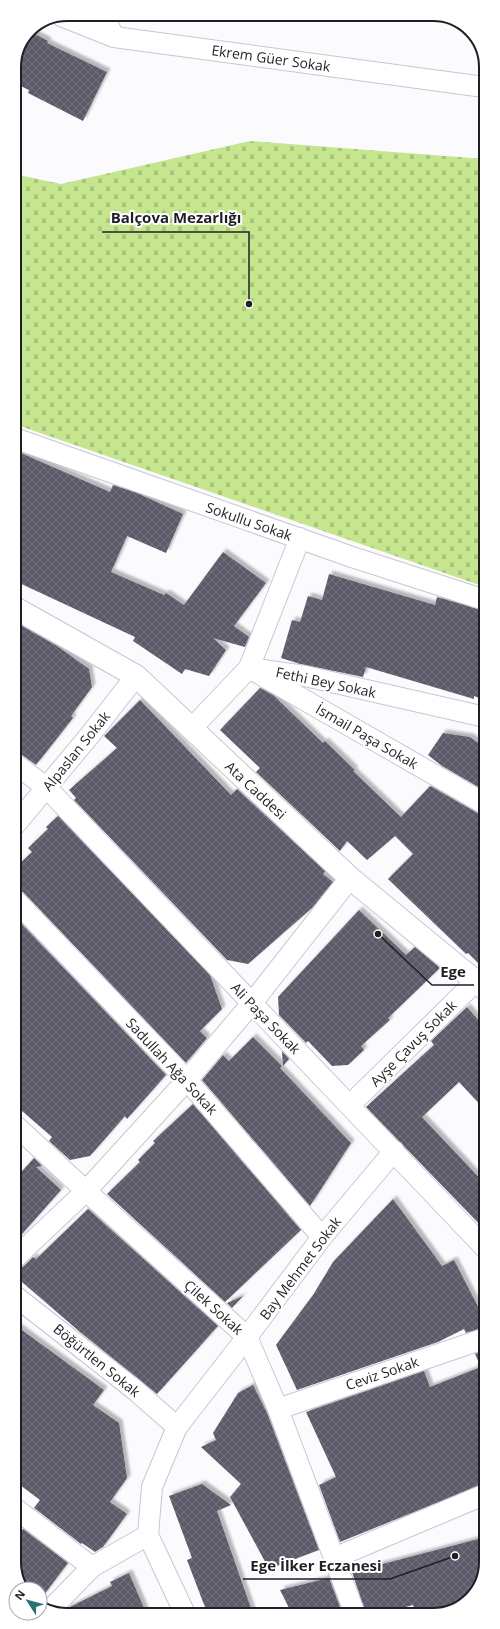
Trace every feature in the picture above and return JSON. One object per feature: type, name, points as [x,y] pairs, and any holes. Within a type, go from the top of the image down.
[{"type":"main road","name":"Ata Caddesi","points":[[21,611],[136,676],[350,878],[479,984]]},
{"type":"street","name":"Ekrem Güer Sokak","points":[[74,21],[114,37],[479,86]]},
{"type":"street","points":[[106,21],[114,37]]},
{"type":"street","name":"Sokullu Sokak","points":[[21,440],[300,538],[479,598]]},
{"type":"street","points":[[191,729],[248,668],[300,538]]},
{"type":"street","name":"Fethi Bey Sokak","points":[[248,668],[305,676],[479,716]]},
{"type":"street","name":"İsmail Paşa Sokak","points":[[248,668],[479,801]]},
{"type":"street","name":"Alpaslan Sokak","points":[[21,818],[136,676]]},
{"type":"street","name":"Ali Paşa Sokak","points":[[21,768],[46,787],[479,1242]]},
{"type":"street","points":[[21,1252],[86,1191],[187,1080],[252,1002],[350,878]]},
{"type":"street","name":"Sadullah Ağa Sokak","points":[[21,906],[187,1080],[322,1237]]},
{"type":"street","name":"Ayşe Çavuş Sokak","points":[[350,1105],[479,986]]},
{"type":"street","name":"Çilek Sokak","points":[[21,1131],[247,1337],[278,1409],[353,1608]]},
{"type":"street","name":"Bay Mehmet Sokak","points":[[148,1535],[152,1487],[177,1427],[322,1237],[394,1151]]},
{"type":"street","name":"Böğürtlen Sokak","points":[[21,1301],[135,1390],[177,1427]]},
{"type":"street","name":"Ceviz Sokak","points":[[278,1409],[479,1340]]},
{"type":"street","points":[[334,1558],[479,1497]]},
{"type":"street","points":[[21,1513],[92,1567]]},
{"type":"street","points":[[54,1606],[92,1567],[148,1535],[182,1608]]},
{"type":"green space","points":[[250,141],[479,159],[479,585],[21,426],[21,175],[61,184]]},
{"type":"building","points":[[34,34],[48,41],[47,43],[107,72],[83,121],[28,93],[29,90],[21,86],[21,67],[24,49]]},
{"type":"building","points":[[21,453],[110,492],[113,485],[137,493],[183,514],[166,553],[127,536],[111,572],[164,595],[166,593],[184,605],[223,552],[266,583],[234,626],[249,637],[245,647],[213,638],[226,650],[209,676],[185,669],[182,674],[133,641],[135,637],[21,584]]},
{"type":"building","points":[[329,574],[435,605],[437,597],[479,609],[479,698],[474,696],[474,699],[366,667],[363,677],[300,664],[281,658],[292,620],[300,622],[308,596],[322,600]]},
{"type":"building","points":[[21,625],[57,646],[89,669],[92,687],[71,716],[73,718],[36,765],[22,755]]},
{"type":"building","points":[[260,688],[273,695],[323,743],[325,741],[355,770],[353,771],[401,817],[430,786],[479,814],[479,964],[468,953],[466,954],[388,879],[413,854],[395,836],[367,860],[347,841],[340,851],[256,772],[260,768],[220,730]]},
{"type":"building","points":[[140,700],[231,795],[237,789],[325,871],[323,874],[333,882],[312,908],[248,964],[227,960],[74,800],[76,798],[69,790],[117,748],[104,736]]},
{"type":"building","points":[[443,733],[470,737],[479,744],[479,788],[442,766],[428,755]]},
{"type":"building","points":[[58,816],[210,975],[222,1009],[200,1031],[207,1038],[186,1063],[21,891],[21,862],[32,852],[28,848],[48,829],[46,827]]},
{"type":"building","points":[[359,910],[406,955],[415,947],[440,968],[388,1018],[390,1020],[361,1046],[364,1050],[348,1065],[332,1066],[308,1041],[306,1043],[279,1015],[278,997]]},
{"type":"building","points":[[21,923],[166,1075],[127,1119],[125,1116],[90,1156],[70,1160],[49,1141],[52,1137],[21,1110]]},
{"type":"building","points":[[467,1007],[479,1021],[479,1104],[459,1082],[422,1117],[479,1178],[479,1224],[366,1107],[434,1045],[431,1041]]},
{"type":"building","points":[[253,1037],[282,1066],[280,1068],[351,1143],[310,1206],[202,1080],[223,1055],[229,1061]]},
{"type":"building","points":[[282,1051],[289,1059],[283,1066]]},
{"type":"building","points":[[193,1104],[301,1230],[225,1302],[107,1194],[140,1162],[138,1160],[155,1143],[153,1141]]},
{"type":"building","points":[[34,1158],[42,1166],[36,1167],[61,1190],[21,1235],[21,1172]]},
{"type":"building","points":[[393,1199],[442,1266],[454,1260],[479,1308],[479,1329],[466,1333],[464,1329],[438,1342],[297,1390],[276,1345],[313,1295],[333,1262]]},
{"type":"building","points":[[88,1209],[218,1326],[157,1394],[80,1332],[21,1281],[21,1268],[33,1257],[36,1259]]},
{"type":"building","points":[[243,1296],[232,1308],[227,1303]]},
{"type":"building","points":[[21,1329],[104,1390],[93,1405],[119,1423],[127,1478],[110,1502],[127,1514],[103,1547],[95,1552],[82,1543],[81,1544],[34,1508],[40,1500],[21,1486]]},
{"type":"building","points":[[479,1353],[479,1363],[475,1354]]},
{"type":"building","points":[[479,1368],[479,1486],[340,1542],[319,1485],[336,1477],[306,1412],[424,1371],[430,1387]]},
{"type":"building","points":[[253,1385],[267,1413],[319,1550],[269,1569],[230,1497],[241,1484],[201,1447],[216,1440],[213,1433],[238,1393]]},
{"type":"building","points":[[202,1484],[231,1505],[217,1511],[251,1608],[206,1608],[187,1560],[192,1558],[169,1496]]},
{"type":"building","points":[[23,1529],[68,1563],[48,1589],[48,1581],[25,1581],[21,1562],[21,1532]]},
{"type":"building","points":[[479,1539],[478,1571],[473,1585],[470,1590],[459,1600],[439,1608],[414,1608],[413,1605],[402,1608],[364,1608],[352,1572]]},
{"type":"building","points":[[129,1573],[144,1608],[68,1608],[112,1586],[110,1582]]},
{"type":"building","points":[[329,1578],[340,1607],[289,1608],[280,1590]]},
{"type":"place","name":"Balçova Mezarlığı","points":[[249,304]]},
{"type":"place","name":"Ege","points":[[378,934]]},
{"type":"place","name":"Ege İlker Eczanesi","points":[[455,1556]]}]
